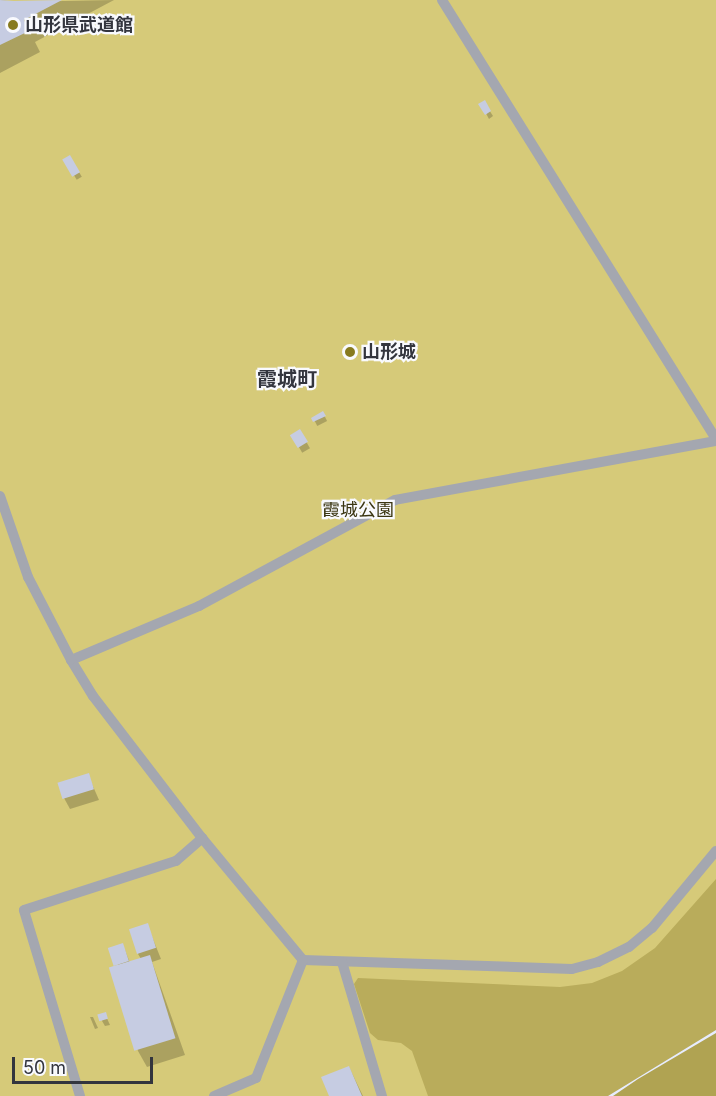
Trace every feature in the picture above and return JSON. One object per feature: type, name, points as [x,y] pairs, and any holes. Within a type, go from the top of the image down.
[{"type":"lane","points":[[71,660],[199,606],[395,500],[716,440],[442,0]]},
{"type":"lane","points":[[0,496],[28,577],[71,660],[93,696],[202,838],[303,960],[572,969],[598,962],[629,947],[652,928],[716,851]]},
{"type":"lane","points":[[80,1096],[24,910],[176,861],[202,838]]},
{"type":"lane","points":[[213,1096],[256,1078],[303,960]]},
{"type":"lane","points":[[342,962],[382,1096]]},
{"type":"green space","name":"霞城公園","points":[[0,0],[716,0],[716,1019],[601,1096],[0,1096]]},
{"type":"shaded area","points":[[716,879],[716,1030],[608,1096],[428,1096],[412,1051],[401,1043],[378,1040],[370,1033],[354,984],[358,978],[560,987],[592,983],[622,971],[655,948]]},
{"type":"shaded area","points":[[716,1033],[716,1096],[613,1096],[638,1079]]},
{"type":"building","name":"山形県武道館","points":[[0,0],[62,0],[24,20],[29,31],[0,45]]},
{"type":"building","points":[[485,100],[491,111],[485,115],[478,104]]},
{"type":"building","points":[[70,155],[80,172],[72,177],[62,160]]},
{"type":"building","points":[[323,411],[326,416],[313,422],[311,418]]},
{"type":"building","points":[[300,429],[308,442],[298,448],[290,435]]},
{"type":"building","points":[[89,773],[94,789],[62,799],[57,783]]},
{"type":"building","points":[[148,923],[156,948],[137,954],[129,929]]},
{"type":"building","points":[[123,943],[129,961],[114,966],[108,948]]},
{"type":"building","points":[[150,955],[175,1038],[134,1051],[109,968]]},
{"type":"building","points":[[106,1012],[108,1019],[99,1021],[97,1014]]},
{"type":"building","points":[[349,1066],[362,1096],[329,1096],[321,1077]]},
{"type":"place","name":"山形県武道館","points":[[13,25]]},
{"type":"place","name":"山形城","points":[[350,352]]},
{"type":"district","name":"霞城町","points":[[287,379]]}]
